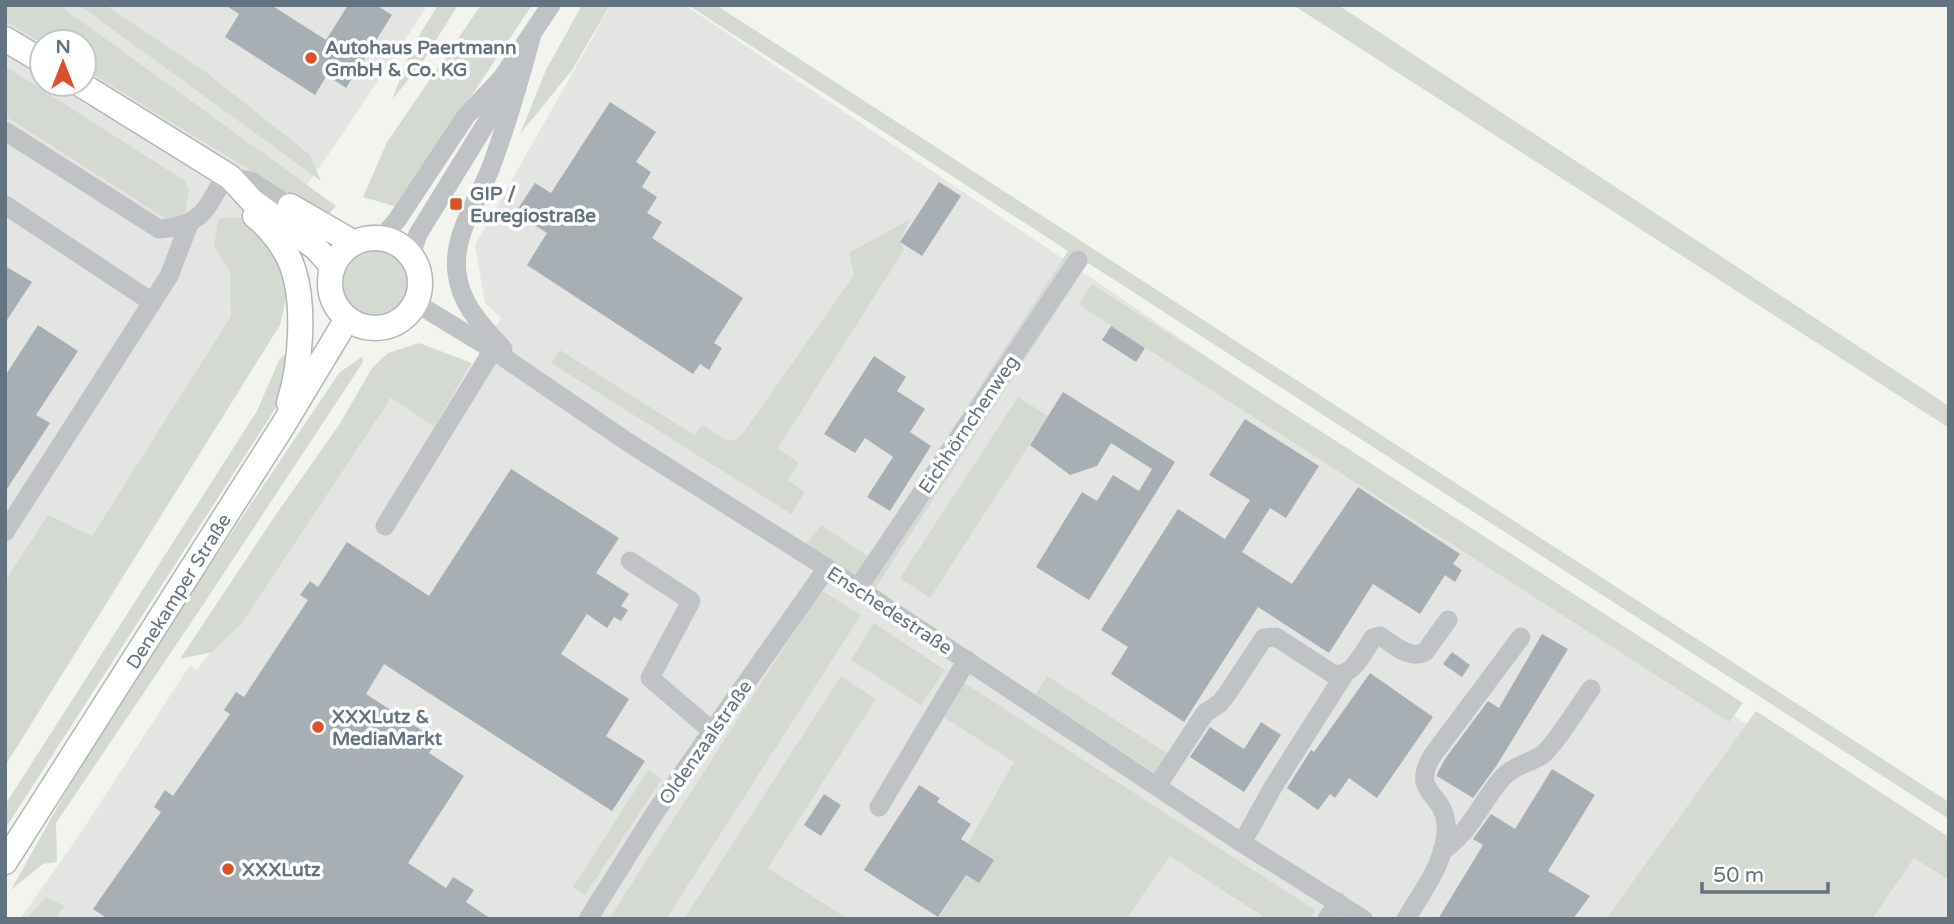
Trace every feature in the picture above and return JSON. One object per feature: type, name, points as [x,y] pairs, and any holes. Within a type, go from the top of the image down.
[{"type":"main road","points":[[5,39],[28,53]]},
{"type":"main road","points":[[98,95],[228,176],[252,201],[316,248],[333,267]]},
{"type":"main road","points":[[228,176],[244,208],[264,223],[279,243],[291,262],[296,281],[299,305],[298,365],[282,427]]},
{"type":"main road","points":[[290,206],[354,243]]},
{"type":"main road","points":[[367,238],[381,238],[392,241],[411,254],[417,265],[420,291],[416,303],[398,322],[372,328],[347,319],[334,301],[330,290],[333,267],[338,257],[354,243],[367,238]]},
{"type":"main road","name":"Denekamper Straße","points":[[5,862],[282,427],[347,319]]},
{"type":"street","points":[[381,238],[397,220],[466,116],[502,78],[551,5]]},
{"type":"street","points":[[524,373],[470,311],[463,299],[457,273],[457,251],[462,229],[490,170],[532,34]]},
{"type":"street","points":[[411,254],[418,234],[487,122],[496,103],[502,78]]},
{"type":"street","points":[[5,131],[159,229],[179,228],[189,224],[210,203],[228,176],[251,181],[290,206]]},
{"type":"street","points":[[5,205],[152,302]]},
{"type":"street","points":[[5,532],[169,276],[189,224]]},
{"type":"street","name":"Eichhörnchenweg","points":[[858,588],[1078,260]]},
{"type":"street","name":"Enschedestraße","points":[[416,303],[493,350],[629,443],[858,588],[1157,786],[1242,843],[1332,911],[1363,919]]},
{"type":"street","points":[[385,526],[493,350]]},
{"type":"street","points":[[630,561],[691,601],[650,678],[712,731]]},
{"type":"street","name":"Oldenzaalstraße","points":[[588,919],[654,814],[827,568]]},
{"type":"street","points":[[1242,843],[1273,787],[1344,675],[1350,672],[1373,638],[1380,636],[1410,655],[1419,655],[1425,652],[1448,620]]},
{"type":"street","points":[[1157,786],[1205,713],[1220,703],[1264,638],[1276,637],[1333,674],[1344,675]]},
{"type":"street","points":[[1406,919],[1442,851],[1446,824],[1443,811],[1429,793],[1424,769],[1521,637]]},
{"type":"street","points":[[879,807],[967,660]]},
{"type":"street","points":[[1442,851],[1461,837],[1503,777],[1513,768],[1546,750],[1591,689]]},
{"type":"shaded area","points":[[5,5],[428,5],[295,201],[260,321],[5,690]]},
{"type":"shaded area","points":[[8,5],[59,5],[91,28],[28,28],[28,35],[5,21],[5,9]]},
{"type":"shaded area","points":[[79,5],[105,5],[203,70],[309,154],[321,181]]},
{"type":"shaded area","points":[[438,5],[458,5],[423,61],[392,100],[412,47]]},
{"type":"shaded area","points":[[481,5],[532,5],[397,207],[363,197],[387,142]]},
{"type":"shaded area","points":[[582,5],[610,5],[572,70],[520,134],[546,70]]},
{"type":"shaded area","points":[[611,5],[685,5],[1074,266],[1949,862],[1949,919],[20,919],[80,834],[190,665],[197,670],[391,398],[434,427],[501,318],[485,303],[475,245]]},
{"type":"shaded area","points":[[688,5],[716,5],[1949,802],[1949,819],[1088,263],[874,590],[804,546],[821,525],[869,557],[1068,251]]},
{"type":"shaded area","points":[[1293,5],[1338,5],[1949,406],[1949,428]]},
{"type":"shaded area","points":[[98,33],[336,206],[327,216],[98,78]]},
{"type":"shaded area","points":[[5,66],[28,81],[28,98],[55,98],[185,181],[189,190],[185,213],[177,220],[166,219],[5,116]]},
{"type":"shaded area","points":[[251,216],[287,270],[286,299],[280,325],[5,766],[5,581],[48,515],[92,536],[231,316],[230,272],[214,246],[218,219]]},
{"type":"shaded area","points":[[910,219],[900,241],[904,250],[778,448],[799,463],[788,480],[805,492],[791,514],[551,363],[560,350],[694,435],[702,425],[726,440],[735,440],[744,432],[854,275],[849,253]]},
{"type":"shaded area","points":[[369,250],[383,250],[395,255],[405,265],[410,284],[405,303],[395,313],[383,318],[369,318],[357,313],[347,303],[342,291],[342,277],[347,265],[357,255]]},
{"type":"shaded area","points":[[1092,284],[1743,703],[1729,722],[1096,316],[1079,304]]},
{"type":"shaded area","points":[[419,343],[472,363],[434,427],[391,398],[241,624],[212,652],[180,659],[339,425],[372,368],[388,353]]},
{"type":"shaded area","points":[[292,347],[284,395],[5,829],[5,805],[257,411],[279,360]]},
{"type":"shaded area","points":[[362,357],[363,362],[56,823],[57,862],[43,864],[11,890],[109,715],[340,372]]},
{"type":"shaded area","points":[[1018,397],[1048,416],[930,598],[900,578]]},
{"type":"shaded area","points":[[824,592],[861,615],[666,919],[609,919],[819,593]]},
{"type":"shaded area","points":[[874,623],[945,670],[921,705],[851,660]]},
{"type":"shaded area","points":[[841,676],[876,699],[768,868],[848,919],[684,919]]},
{"type":"shaded area","points":[[1047,676],[1170,755],[1157,774],[1035,695]]},
{"type":"shaded area","points":[[963,682],[1315,910],[1309,919],[1267,919],[1170,856],[1126,919],[938,919],[966,875],[979,883],[993,860],[968,843],[1014,762],[945,718],[943,710]]},
{"type":"shaded area","points":[[1756,711],[1949,837],[1949,880],[1914,858],[1872,919],[1606,919]]},
{"type":"shaded area","points":[[648,770],[662,779],[585,895],[573,887]]},
{"type":"shaded area","points":[[46,897],[64,906],[55,919],[26,919]]},
{"type":"building","name":"Autohaus Paertmann GmbH & Co. KG","points":[[225,5],[271,5],[326,40],[348,5],[376,5],[392,15],[346,88],[327,75],[315,95],[225,37],[239,14]]},
{"type":"building","points":[[610,102],[656,132],[636,162],[651,172],[642,187],[657,197],[647,213],[662,222],[652,238],[743,298],[714,343],[722,348],[709,370],[700,364],[693,374],[527,265],[547,233],[515,213],[535,183],[551,193]]},
{"type":"building","points":[[939,182],[961,196],[922,256],[900,242]]},
{"type":"building","points":[[5,266],[32,282],[5,323]]},
{"type":"building","points":[[38,325],[78,351],[36,415],[50,423],[5,492],[5,376]]},
{"type":"building","points":[[1111,326],[1145,348],[1136,362],[1102,340]]},
{"type":"building","points":[[874,356],[906,377],[897,391],[925,409],[910,432],[931,446],[890,511],[867,497],[893,457],[865,438],[855,453],[824,434]]},
{"type":"building","points":[[1063,392],[1175,462],[1089,600],[1036,567],[1082,492],[1097,501],[1113,475],[1139,491],[1152,469],[1111,443],[1097,466],[1070,475],[1030,445]]},
{"type":"building","points":[[1245,419],[1319,466],[1286,518],[1270,508],[1242,552],[1292,584],[1358,487],[1460,554],[1453,564],[1462,570],[1455,582],[1445,575],[1420,614],[1373,584],[1329,653],[1258,607],[1184,722],[1111,674],[1128,647],[1101,630],[1178,509],[1225,539],[1250,500],[1209,475]]},
{"type":"building","name":"XXXLutz & MediaMarkt","points":[[511,469],[619,538],[596,573],[629,594],[621,606],[628,610],[621,621],[614,617],[607,628],[587,614],[561,654],[629,699],[606,736],[645,761],[612,811],[384,664],[366,694],[438,741],[429,753],[464,776],[408,863],[446,888],[453,877],[474,890],[466,902],[491,919],[108,919],[93,909],[161,812],[154,807],[165,790],[173,796],[230,714],[224,710],[236,692],[244,697],[308,600],[300,595],[310,581],[318,587],[347,542],[429,596]]},
{"type":"building","points":[[1542,634],[1568,649],[1497,765],[1473,798],[1437,776],[1438,772],[1488,701],[1499,708]]},
{"type":"building","points":[[1452,652],[1470,665],[1462,677],[1443,664]]},
{"type":"building","points":[[1370,673],[1433,717],[1377,798],[1349,778],[1335,798],[1330,794],[1318,810],[1287,788],[1311,750],[1314,752]]},
{"type":"building","points":[[1261,722],[1281,735],[1244,792],[1190,757],[1210,727],[1244,749]]},
{"type":"building","points":[[1552,769],[1595,795],[1548,871],[1590,896],[1573,919],[1438,919],[1483,845],[1473,839],[1491,814],[1515,829]]},
{"type":"building","points":[[919,785],[940,798],[937,802],[971,824],[961,839],[994,860],[979,883],[966,875],[938,917],[864,870]]},
{"type":"building","points":[[824,794],[841,805],[821,836],[804,825]]},
{"type":"place","name":"Autohaus Paertmann GmbH & Co. KG","points":[[311,58]]},
{"type":"place","name":"GIP / Euregiostraße","points":[[456,204]]},
{"type":"place","name":"XXXLutz & MediaMarkt","points":[[318,727]]},
{"type":"place","name":"XXXLutz","points":[[228,869]]}]
